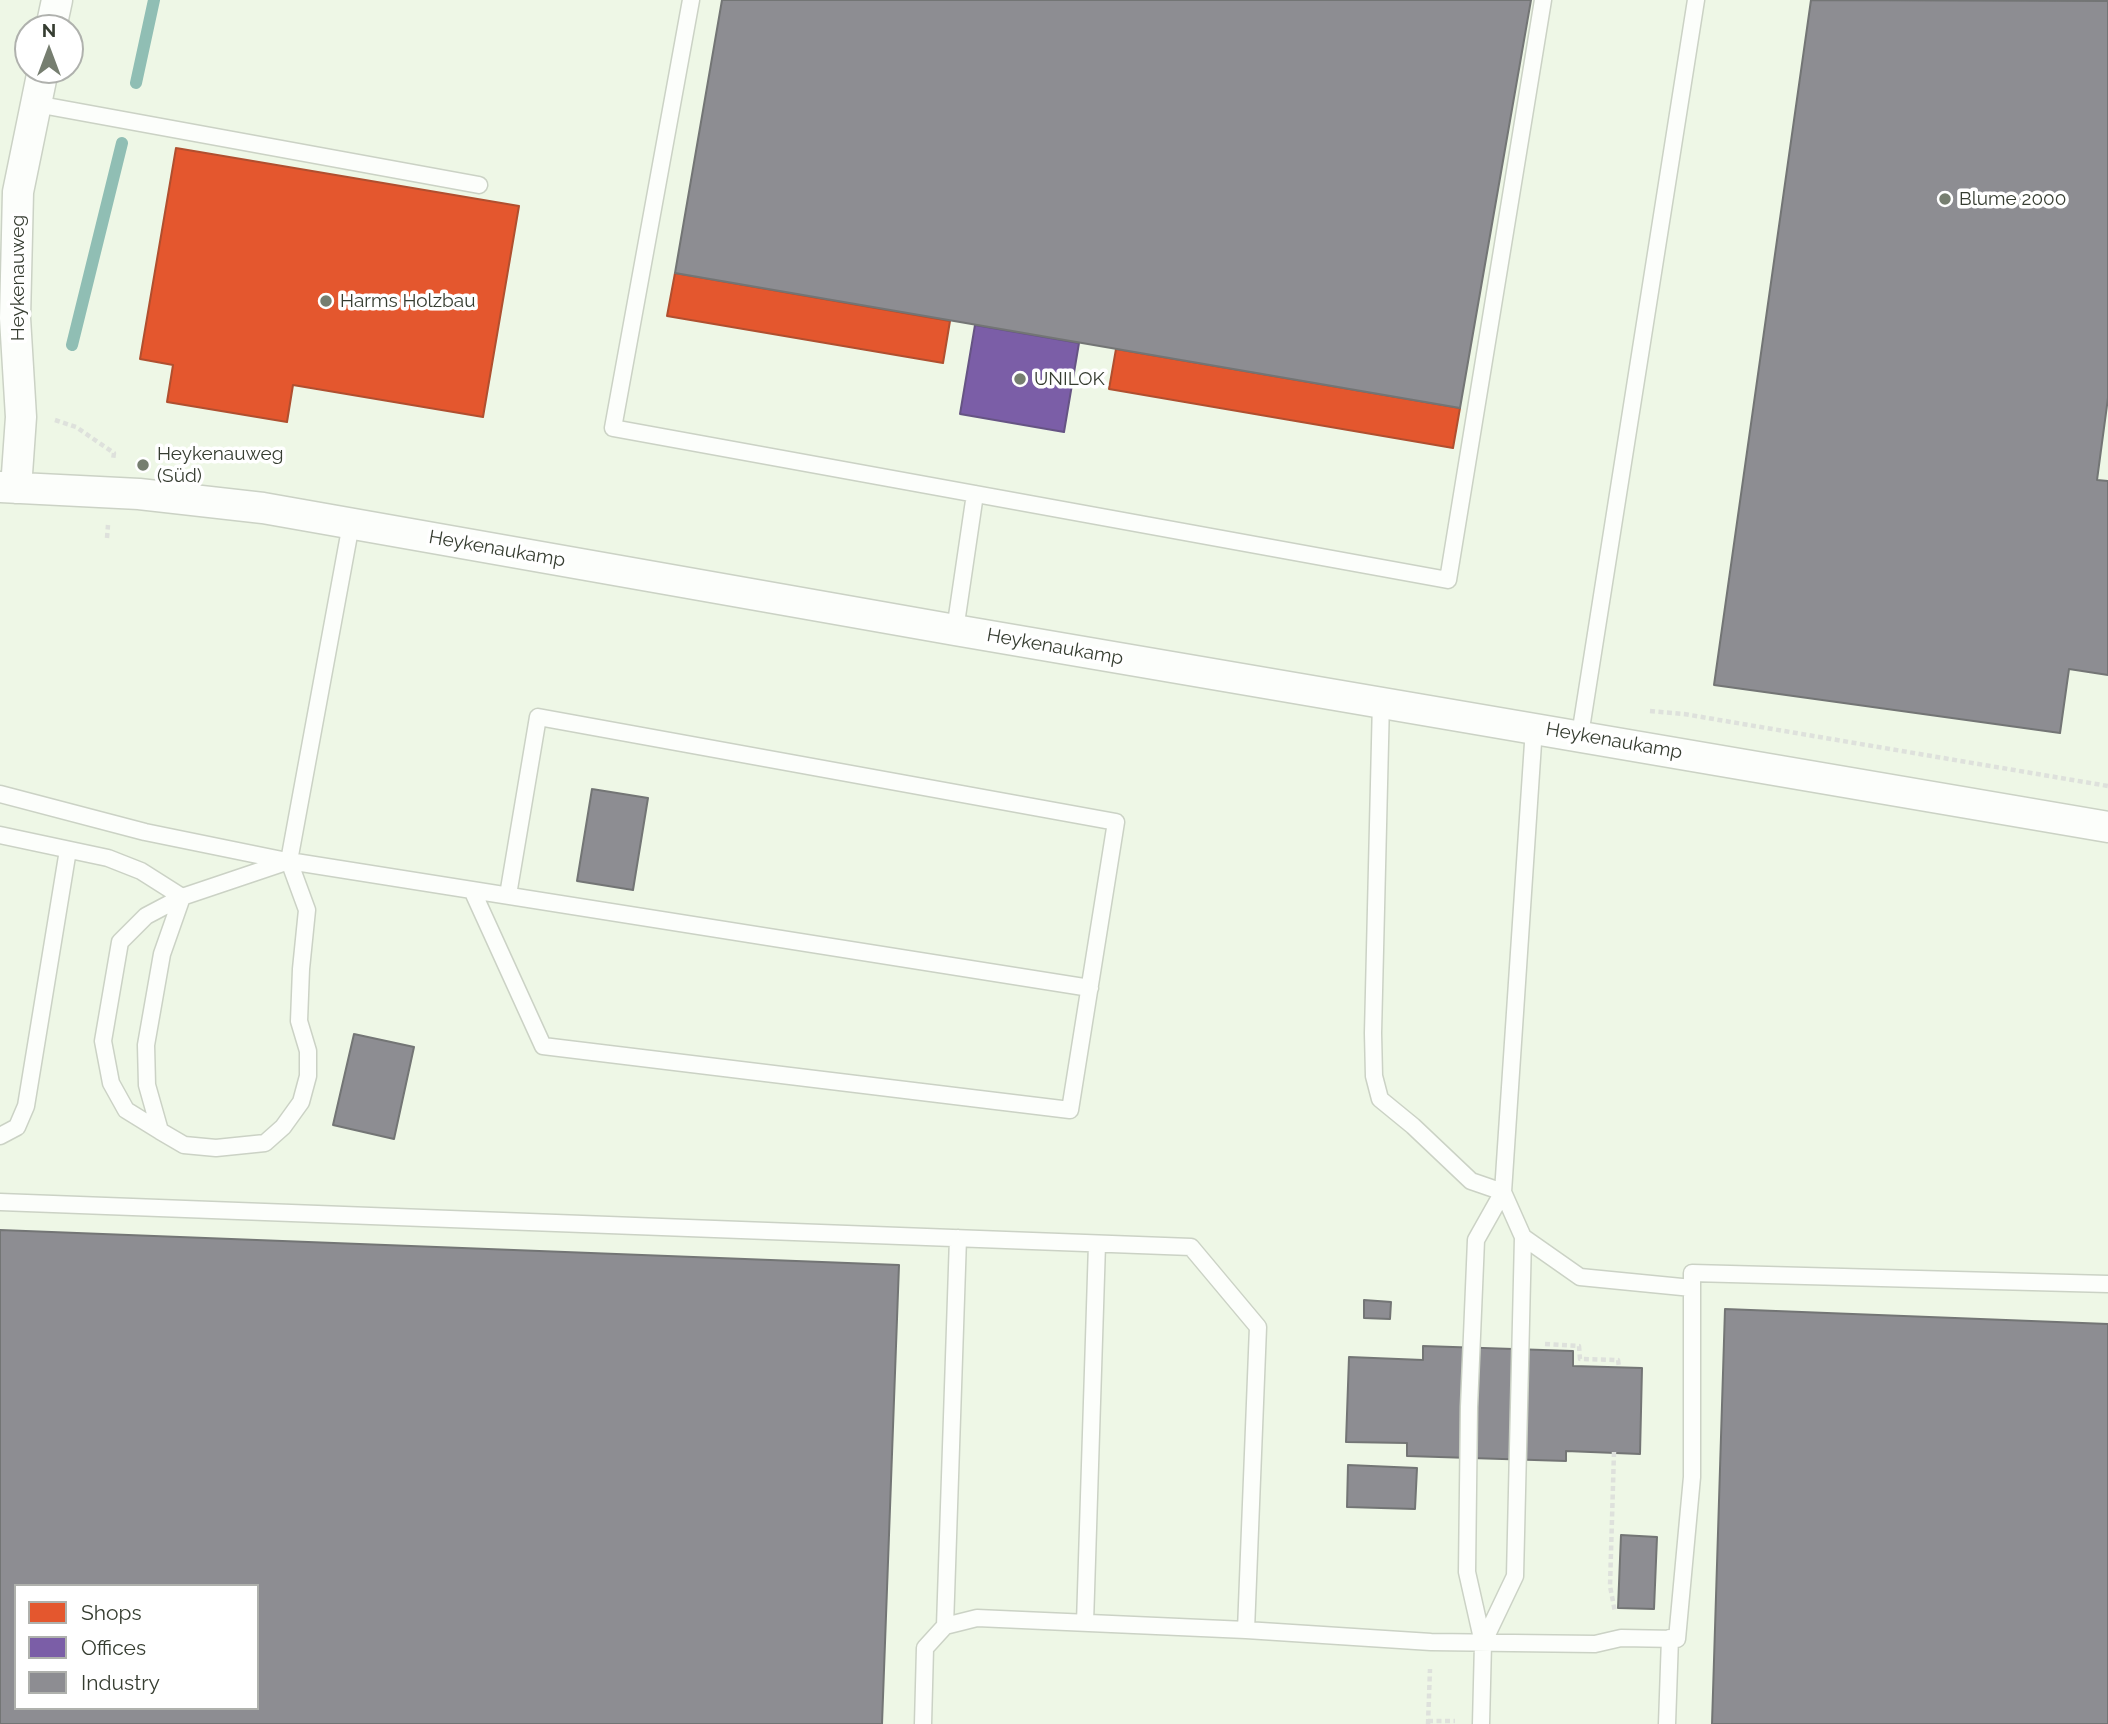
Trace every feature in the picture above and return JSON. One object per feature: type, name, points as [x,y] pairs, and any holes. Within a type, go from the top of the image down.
[{"type":"street","name":"Heykenauweg","points":[[8,487],[21,416],[8,232],[40,84]]},
{"type":"street","name":"Heykenaukamp","points":[[8,487],[120,492],[262,509],[2108,827]]},
{"type":"lane","points":[[691,0],[613,428],[1448,580],[1543,0]]},
{"type":"lane","points":[[1580,735],[1696,0]]},
{"type":"lane","points":[[36,104],[479,185]]},
{"type":"lane","points":[[955,630],[975,494]]},
{"type":"lane","points":[[289,861],[182,897],[146,916],[120,942],[103,1041],[111,1083],[126,1110],[184,1144],[216,1148],[265,1143],[283,1127],[301,1102],[308,1076],[307,1051],[299,1021],[307,910],[289,861],[351,524]]},
{"type":"lane","points":[[1381,701],[1374,1076],[1380,1099],[1471,1181],[1503,1192],[1523,1237],[1515,1576],[1483,1643]]},
{"type":"lane","points":[[472,890],[543,1046],[1070,1110],[1116,822],[538,717],[508,895]]},
{"type":"lane","points":[[1481,1724],[1483,1643],[1467,1572],[1469,1407],[1476,1240],[1503,1192],[1534,727]]},
{"type":"lane","points":[[0,794],[145,832],[289,861],[1090,988]]},
{"type":"lane","points":[[0,835],[107,858],[141,871],[182,897]]},
{"type":"lane","points":[[0,1136],[17,1127],[26,1106],[68,849]]},
{"type":"lane","points":[[160,1131],[147,1084],[146,1045],[162,954],[182,897]]},
{"type":"lane","points":[[0,1202],[1191,1247],[1258,1326],[1246,1630]]},
{"type":"lane","points":[[1523,1237],[1580,1277],[1692,1288]]},
{"type":"lane","points":[[944,1626],[958,1238]]},
{"type":"lane","points":[[1085,1623],[1097,1244]]},
{"type":"lane","points":[[923,1724],[925,1648],[944,1626],[976,1618],[1246,1630],[1431,1642],[1595,1644],[1621,1638],[1678,1639],[1692,1477],[1692,1273],[2108,1284]]},
{"type":"lane","points":[[1667,1724],[1670,1638]]},
{"type":"path","points":[[53,420],[76,427],[114,453],[112,466]]},
{"type":"path","points":[[1520,1342],[1579,1346],[1580,1359],[1618,1360],[1619,1367]]},
{"type":"path","points":[[1614,1452],[1610,1587],[1621,1638]]},
{"type":"path","points":[[1428,1724],[1431,1642]]},
{"type":"building: Shops","name":"Harms Holzbau","points":[[176,148],[519,206],[483,417],[293,385],[287,422],[167,402],[173,365],[140,359]]},
{"type":"building: Shops","points":[[675,273],[950,321],[943,363],[667,316]]},
{"type":"building: Shops","points":[[1116,349],[1460,408],[1453,448],[1109,389]]},
{"type":"building: Offices","name":"UNILOK","points":[[975,325],[1079,343],[1064,432],[960,414]]},
{"type":"building: Industry","points":[[722,0],[1531,0],[1460,408],[675,273]]},
{"type":"building: Industry","name":"Blume 2000","points":[[1811,0],[2108,1],[2108,398],[2097,480],[2108,481],[2108,675],[2069,669],[2060,733],[1714,685]]},
{"type":"building: Industry","points":[[592,789],[648,798],[633,890],[577,881]]},
{"type":"building: Industry","points":[[354,1034],[414,1047],[394,1139],[333,1125]]},
{"type":"building: Industry","points":[[0,1230],[899,1265],[882,1724],[0,1724]]},
{"type":"building: Industry","points":[[1364,1300],[1391,1302],[1390,1319],[1364,1318]]},
{"type":"building: Industry","points":[[1725,1309],[2108,1324],[2108,1724],[1712,1724]]},
{"type":"building: Industry","points":[[1423,1346],[1573,1351],[1573,1366],[1642,1368],[1640,1454],[1566,1451],[1566,1461],[1407,1456],[1407,1443],[1346,1442],[1349,1357],[1423,1360]]},
{"type":"building: Industry","points":[[1348,1465],[1417,1468],[1415,1509],[1347,1507]]},
{"type":"building: Industry","points":[[1621,1535],[1657,1537],[1654,1609],[1618,1608]]},
{"type":"waterway","points":[[136,83],[154,0]]},
{"type":"waterway","points":[[72,345],[122,143]]},
{"type":"place","name":"Blume 2000","points":[[1945,199]]},
{"type":"place","name":"Harms Holzbau","points":[[326,301]]},
{"type":"place","name":"UNILOK","points":[[1020,379]]},
{"type":"place","name":"Heykenauweg (Süd)","points":[[143,465]]}]
